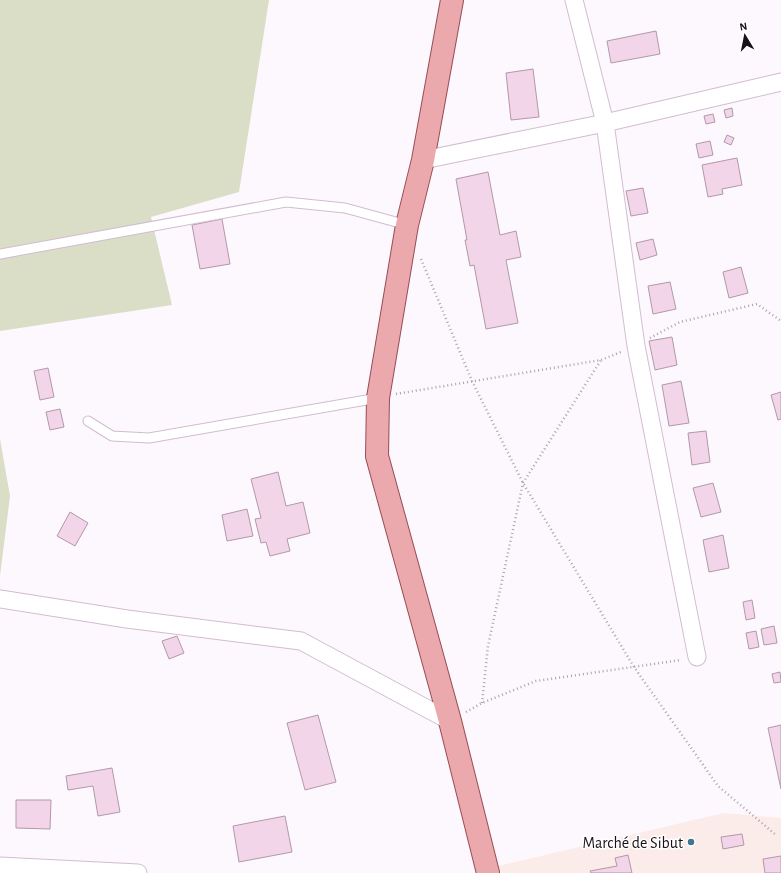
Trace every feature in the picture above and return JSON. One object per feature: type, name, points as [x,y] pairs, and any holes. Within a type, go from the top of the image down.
[{"type":"main road","points":[[452,0],[423,160],[407,225],[378,398],[377,456],[450,721],[488,873]]},
{"type":"street","points":[[574,0],[605,123],[636,346],[697,657]]},
{"type":"street","points":[[423,160],[605,123],[781,82]]},
{"type":"street","points":[[0,599],[127,619],[301,641],[450,721]]},
{"type":"street","points":[[0,866],[138,873]]},
{"type":"lane","points":[[0,254],[286,202],[345,208],[407,225]]},
{"type":"lane","points":[[88,421],[112,436],[149,438],[378,398]]},
{"type":"path","points":[[419,253],[472,381],[523,483],[634,667],[718,786],[776,835]]},
{"type":"path","points":[[378,398],[601,360],[636,346],[680,322],[757,304],[781,321]]},
{"type":"path","points":[[482,703],[488,646],[523,483],[601,360]]},
{"type":"path","points":[[450,721],[482,703],[536,681],[697,657]]},
{"type":"shaded area","name":"Marché de Sibut","points":[[723,813],[781,818],[781,873],[500,873],[498,866]]},
{"type":"green space","points":[[0,0],[269,0],[239,192],[151,217],[172,305],[0,331]]},
{"type":"green space","points":[[0,439],[10,496],[0,576]]},
{"type":"building","points":[[656,31],[660,54],[611,63],[607,41]]},
{"type":"building","points":[[533,69],[539,117],[511,120],[506,73]]},
{"type":"building","points":[[732,108],[733,116],[726,118],[724,110]]},
{"type":"building","points":[[713,114],[715,122],[706,124],[704,116]]},
{"type":"building","points":[[727,135],[734,138],[731,145],[724,142]]},
{"type":"building","points":[[710,141],[713,155],[699,158],[696,144]]},
{"type":"building","points":[[737,158],[742,185],[722,189],[723,194],[708,197],[702,165]]},
{"type":"building","points":[[488,172],[500,235],[516,231],[521,257],[506,260],[518,323],[486,329],[474,265],[470,266],[456,179]]},
{"type":"building","points":[[643,188],[648,213],[631,216],[626,191]]},
{"type":"building","points":[[222,219],[230,264],[200,269],[192,225]]},
{"type":"building","points":[[653,239],[657,255],[640,260],[636,243]]},
{"type":"building","points":[[741,267],[748,293],[729,298],[723,272]]},
{"type":"building","points":[[670,282],[676,309],[653,314],[648,286]]},
{"type":"building","points":[[672,337],[677,365],[655,370],[649,341]]},
{"type":"building","points":[[48,368],[54,397],[40,400],[34,371]]},
{"type":"building","points":[[681,381],[689,423],[669,426],[662,385]]},
{"type":"building","points":[[781,392],[781,419],[778,420],[771,395]]},
{"type":"building","points":[[60,409],[64,427],[50,430],[46,412]]},
{"type":"building","points":[[706,431],[710,462],[692,465],[688,433]]},
{"type":"building","points":[[278,472],[286,506],[303,502],[310,533],[287,539],[290,551],[270,556],[266,542],[261,543],[255,519],[261,518],[251,479]]},
{"type":"building","points":[[713,483],[721,512],[701,517],[693,488]]},
{"type":"building","points":[[247,509],[253,536],[227,541],[222,515]]},
{"type":"building","points":[[70,512],[88,523],[75,546],[57,536]]},
{"type":"building","points":[[723,535],[729,568],[709,572],[703,540]]},
{"type":"building","points":[[752,600],[755,618],[746,620],[743,602]]},
{"type":"building","points":[[774,626],[777,643],[764,645],[761,629]]},
{"type":"building","points":[[756,631],[759,647],[749,649],[746,633]]},
{"type":"building","points":[[177,636],[184,653],[169,659],[162,641]]},
{"type":"building","points":[[780,672],[781,682],[774,683],[772,674]]},
{"type":"building","points":[[318,715],[336,782],[305,790],[287,723]]},
{"type":"building","points":[[781,725],[781,789],[768,728]]},
{"type":"building","points":[[112,768],[120,812],[98,816],[93,786],[68,790],[66,776]]},
{"type":"building","points":[[16,800],[51,800],[50,829],[16,828]]},
{"type":"building","points":[[285,816],[292,852],[239,862],[233,826]]},
{"type":"building","points":[[742,834],[744,845],[723,849],[721,837]]},
{"type":"building","points":[[628,855],[632,873],[591,873],[590,871],[617,866],[615,858]]},
{"type":"building","points":[[781,856],[781,873],[765,873],[763,859]]},
{"type":"place","name":"Marché de Sibut","points":[[691,842]]}]
